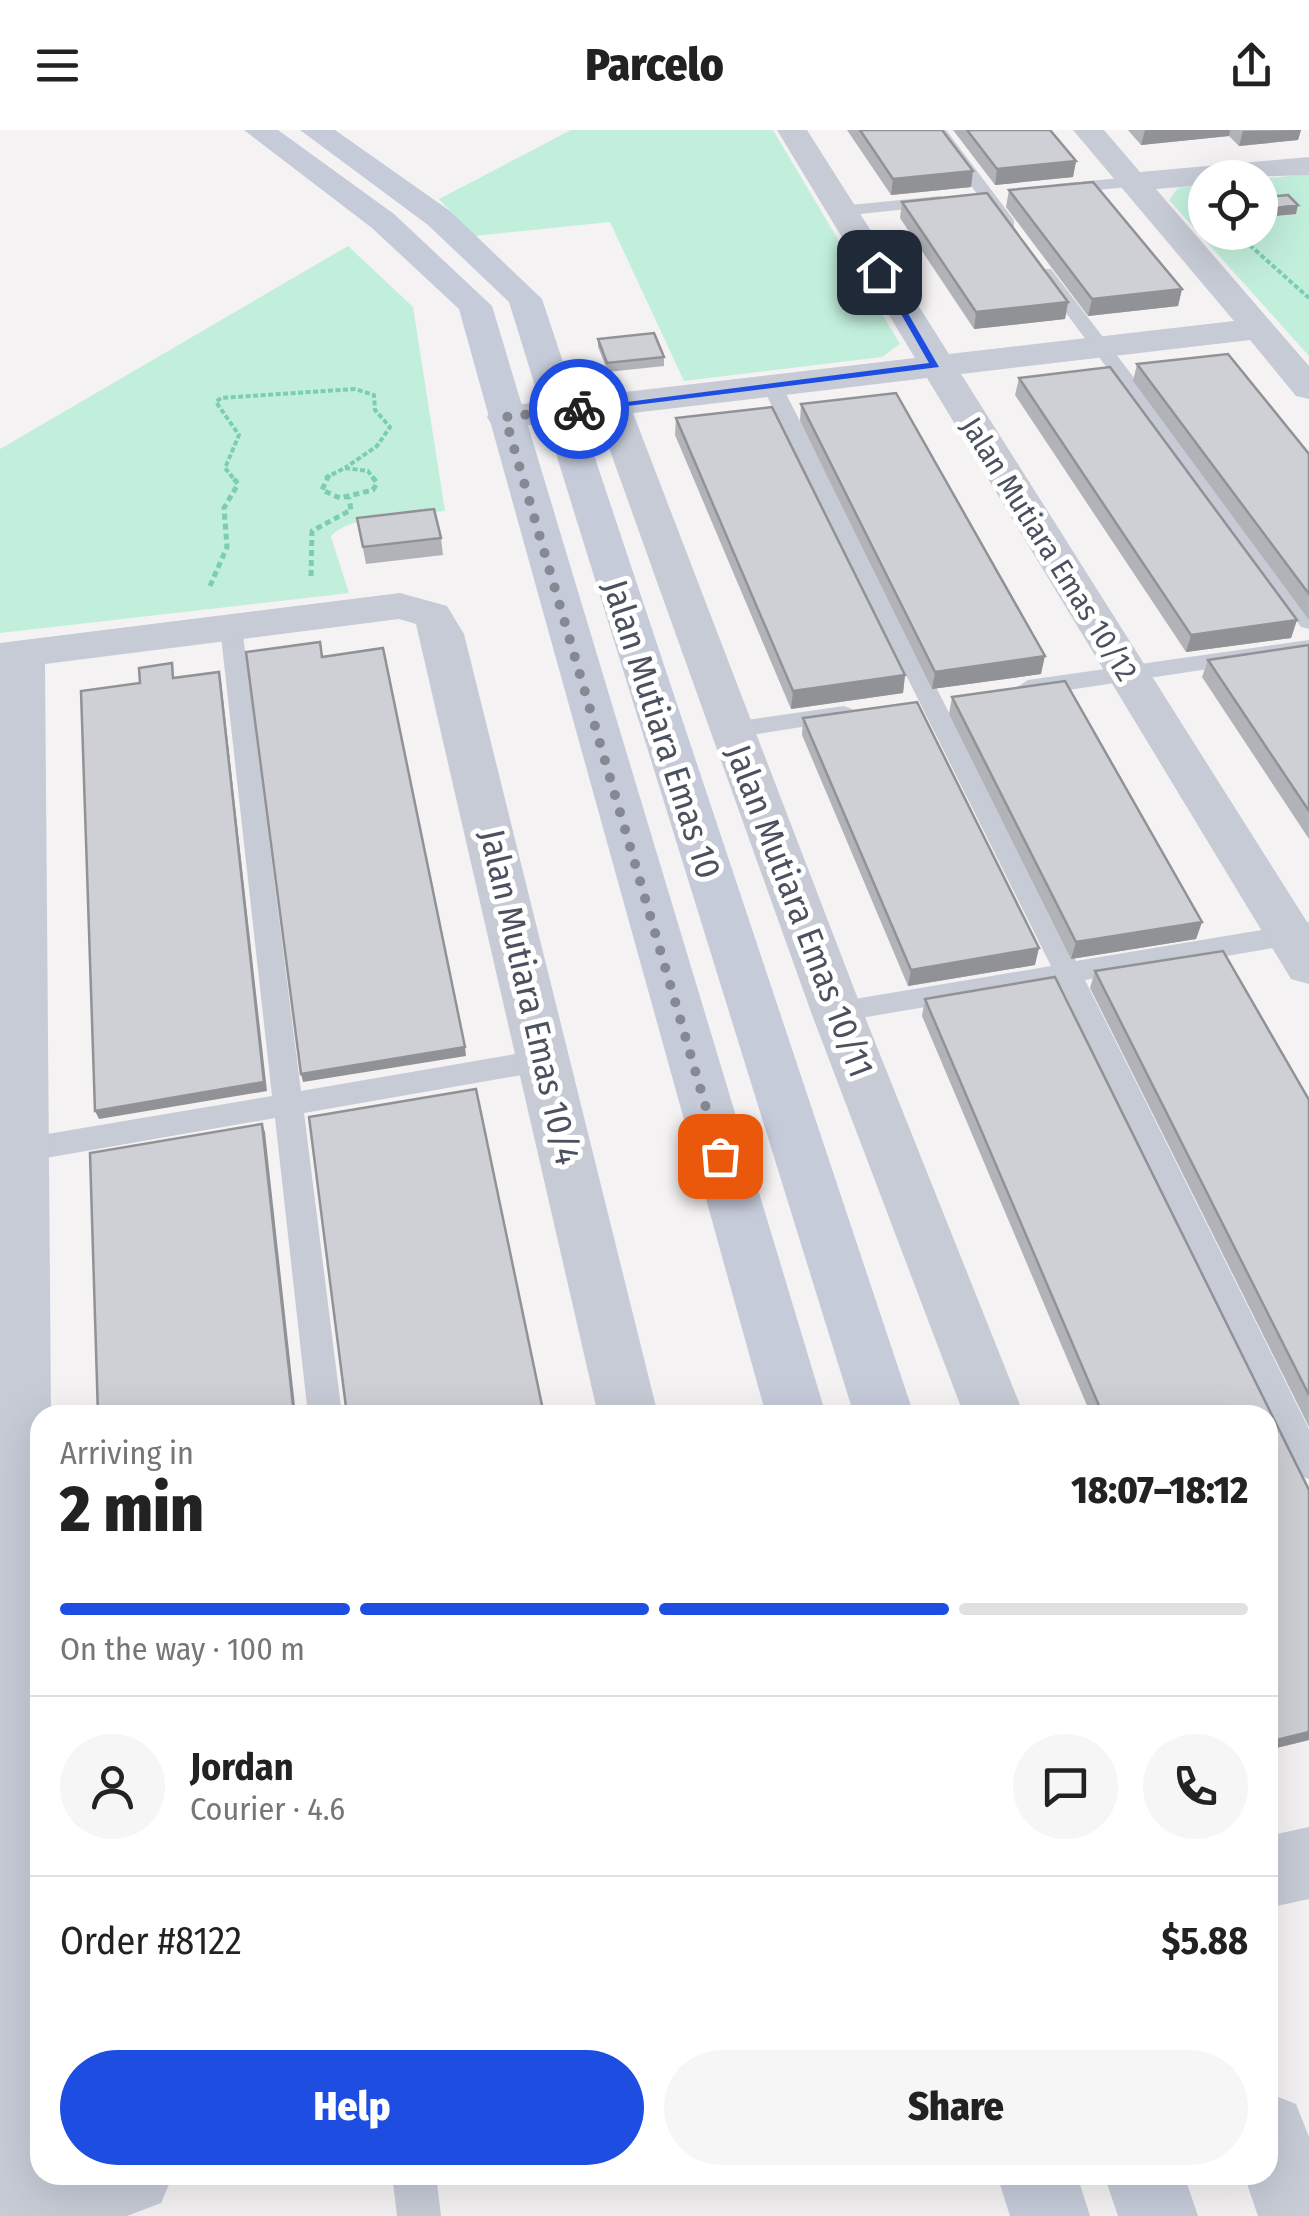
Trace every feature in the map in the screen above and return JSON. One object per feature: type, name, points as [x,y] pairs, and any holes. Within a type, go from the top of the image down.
[{"type":"street","name":"Jalan Mutiara Emas 10","points":[[259,130],[383,222],[475,306],[793,1405]]},
{"type":"street","name":"Jalan Mutiara Emas 10","points":[[314,130],[439,218],[525,299],[881,1405]]},
{"type":"street","name":"Jalan Mutiara Emas 10/12","points":[[792,130],[1125,673],[1302,944]]},
{"type":"street","points":[[1088,130],[1309,388]]},
{"type":"street","points":[[1132,182],[1309,166]]},
{"type":"street","points":[[510,435],[619,422],[772,386],[1257,330]]},
{"type":"street","name":"Jalan Mutiara Emas 10/11","points":[[619,422],[837,1012],[990,1405]]},
{"type":"street","name":"Jalan Mutiara Emas 10/4","points":[[311,617],[400,606],[432,614],[444,634],[626,1405]]},
{"type":"street","points":[[96,2185],[16,2207],[10,1153],[12,654],[311,617]]},
{"type":"street","points":[[1278,1870],[1309,1863]]},
{"type":"street","points":[[1278,2160],[1298,2216]]},
{"type":"street","points":[[1040,2185],[1050,2216]]},
{"type":"street","points":[[1147,2185],[1158,2216]]},
{"type":"lane","points":[[938,130],[996,195],[1027,249],[1309,622]]},
{"type":"lane","points":[[1041,191],[1132,182]]},
{"type":"lane","points":[[842,210],[996,195]]},
{"type":"lane","points":[[772,386],[935,702],[1309,1464]]},
{"type":"lane","points":[[214,629],[289,1104],[324,1405]]},
{"type":"lane","points":[[1011,690],[1309,648]]},
{"type":"lane","points":[[732,730],[862,712]]},
{"type":"lane","points":[[837,1012],[1302,944]]},
{"type":"lane","points":[[10,1153],[545,1060]]},
{"type":"lane","points":[[415,2185],[419,2216]]},
{"type":"path","points":[[1256,250],[1309,298]]},
{"type":"path","points":[[214,629],[200,606],[227,548],[224,508],[238,484],[225,468],[242,440],[242,432],[216,402],[235,395],[366,391],[374,395],[375,410],[390,427],[368,455],[345,468],[321,483],[329,496],[349,498],[364,495],[376,483],[368,471],[345,468]]},
{"type":"path","points":[[311,617],[312,531],[352,510],[349,498]]},
{"type":"green space","points":[[571,130],[773,130],[900,344],[882,357],[684,381],[610,222],[474,236],[439,199]]},
{"type":"green space","points":[[1309,174],[1309,356],[1214,250],[1278,250],[1278,177]]},
{"type":"green space","points":[[1188,187],[1188,221],[1169,200],[1178,188]]},
{"type":"green space","points":[[348,246],[413,307],[445,511],[366,520],[339,530],[331,537],[349,593],[0,633],[0,449]]},
{"type":"building","points":[[860,130],[942,130],[973,171],[893,179]]},
{"type":"building","points":[[967,130],[1050,130],[1076,161],[997,169]]},
{"type":"building","points":[[1093,182],[1182,289],[1092,299],[1009,190]]},
{"type":"building","points":[[987,193],[1068,302],[976,312],[902,202]]},
{"type":"building","points":[[1288,195],[1298,205],[1278,208],[1278,196]]},
{"type":"building","points":[[654,333],[664,357],[607,363],[598,339]]},
{"type":"building","points":[[1228,354],[1309,454],[1309,594],[1137,364]]},
{"type":"building","points":[[1110,367],[1297,620],[1191,635],[1019,378]]},
{"type":"building","points":[[896,393],[1045,656],[935,672],[801,404]]},
{"type":"building","points":[[607,405],[611,415],[591,417],[588,407]]},
{"type":"building","points":[[772,407],[905,675],[793,691],[676,418]]},
{"type":"building","points":[[434,509],[441,538],[363,547],[357,518]]},
{"type":"building","points":[[320,642],[322,657],[383,648],[465,1047],[301,1074],[246,652]]},
{"type":"building","points":[[1309,645],[1309,811],[1208,660]]},
{"type":"building","points":[[172,663],[173,678],[219,672],[264,1082],[95,1111],[81,691],[140,683],[139,668]]},
{"type":"building","points":[[1065,681],[1202,922],[1076,942],[952,697]]},
{"type":"building","points":[[917,702],[1039,948],[911,970],[803,718]]},
{"type":"building","points":[[1223,951],[1309,1100],[1309,1395],[1095,971]]},
{"type":"building","points":[[1055,977],[1267,1405],[1099,1405],[925,999]]},
{"type":"building","points":[[476,1089],[542,1405],[346,1405],[309,1117]]},
{"type":"building","points":[[262,1124],[293,1405],[98,1405],[90,1153]]},
{"type":"building","points":[[1278,1427],[1309,1490],[1309,1732],[1278,1740]]},
{"type":"way so far","points":[[579,409],[505,417],[720,1156]]},
{"type":"route","points":[[579,409],[936,365],[879,272]]}]
